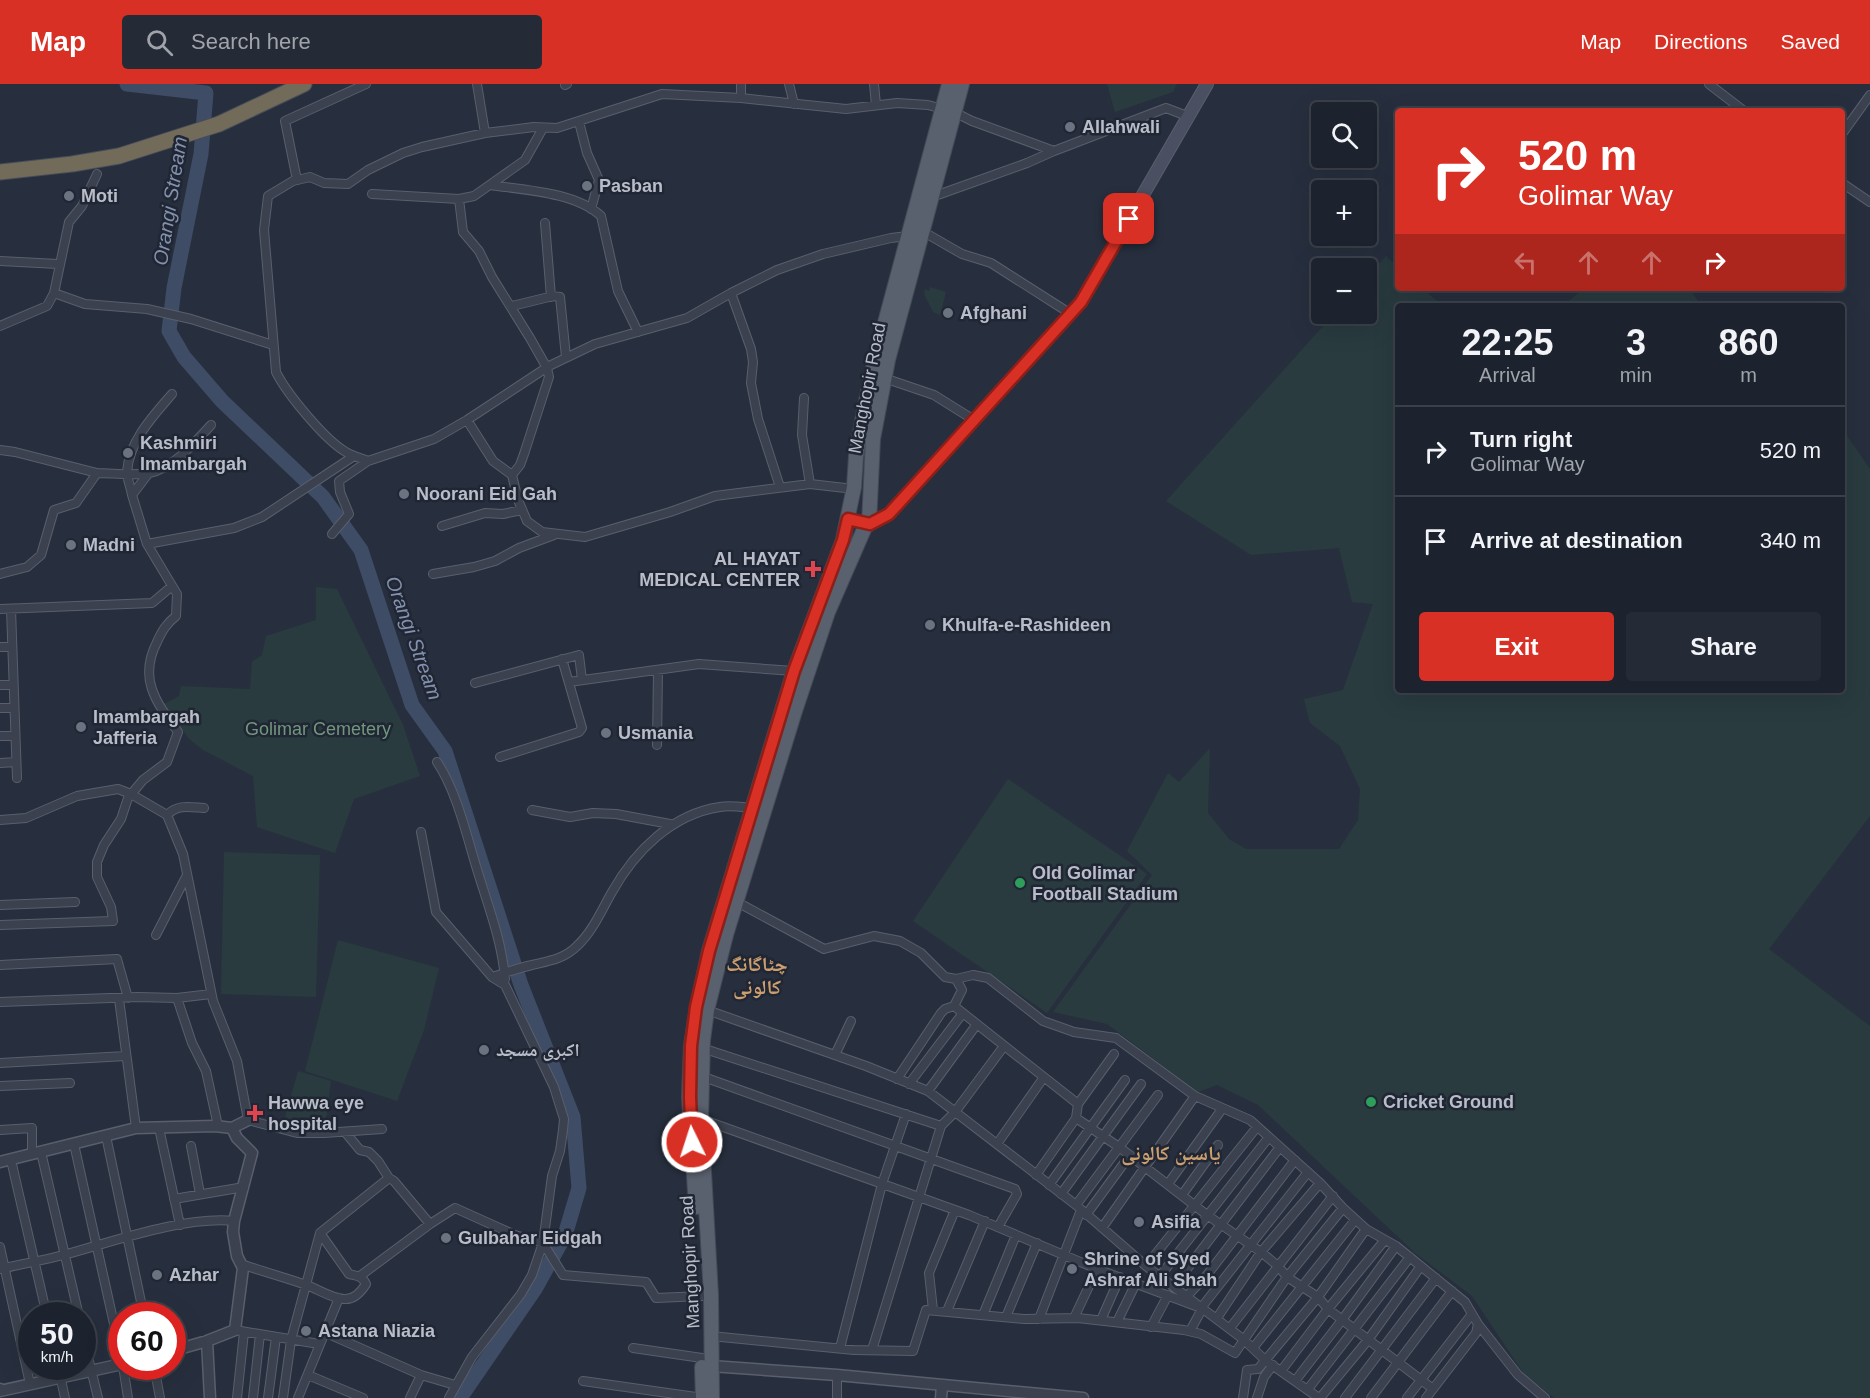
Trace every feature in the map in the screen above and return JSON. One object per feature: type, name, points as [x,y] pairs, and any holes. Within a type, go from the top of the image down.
[{"type":"highway","points":[[0,172],[119,156],[219,124],[279,98],[304,84]]},
{"type":"main road","name":"Manghopir Road","points":[[703,1398],[711,1336],[711,1295],[701,1119],[702,1048],[707,1010],[795,711],[828,612],[865,527],[870,524],[869,489],[873,439],[915,234],[932,197],[948,110],[949,84]]},
{"type":"main road","name":"Manghopir Road","points":[[712,1398],[702,1296],[690,1097],[691,1046],[696,1007],[709,951],[794,671],[843,540],[854,489],[856,456],[864,411],[948,110],[962,84]]},
{"type":"main road","points":[[848,519],[870,524],[889,514],[1081,302],[1207,84]]},
{"type":"street","points":[[297,180],[285,122],[366,84]]},
{"type":"street","points":[[477,84],[485,133]]},
{"type":"street","points":[[741,84],[741,98]]},
{"type":"street","points":[[789,84],[794,104]]},
{"type":"street","points":[[874,84],[876,105]]},
{"type":"street","points":[[1709,84],[1740,108]]},
{"type":"street","points":[[368,460],[347,453],[329,438],[282,384],[276,372],[264,230],[266,207],[268,196],[272,192],[297,180],[310,177],[324,183],[348,184],[368,170],[403,153],[422,147],[485,133],[557,128],[579,122],[662,89],[846,109],[897,103],[928,105],[948,110],[1054,151]]},
{"type":"street","points":[[1845,130],[1870,95]]},
{"type":"street","points":[[932,197],[1027,163],[1166,108],[1187,116]]},
{"type":"street","points":[[579,122],[587,153],[599,180],[591,208]]},
{"type":"street","points":[[372,194],[459,199],[474,196],[525,160],[543,128]]},
{"type":"street","points":[[0,326],[47,306],[54,293],[58,264],[69,222],[82,206],[97,174]]},
{"type":"street","points":[[490,185],[546,192],[591,208],[601,216],[618,291],[638,332]]},
{"type":"street","points":[[1845,185],[1870,202]]},
{"type":"street","points":[[459,199],[463,232],[479,251],[492,277],[512,306],[547,368],[549,377],[520,465],[512,475]]},
{"type":"street","points":[[545,223],[551,297]]},
{"type":"street","points":[[332,534],[349,514],[340,492],[339,481],[368,460],[434,439],[566,357],[595,344],[687,318],[777,270],[823,254],[915,234],[962,254],[991,263],[1071,314]]},
{"type":"street","points":[[0,261],[58,264]]},
{"type":"street","points":[[54,293],[85,304],[147,309],[191,319],[273,345]]},
{"type":"street","points":[[731,293],[751,349],[752,383],[758,419],[780,487]]},
{"type":"street","points":[[512,306],[551,297],[561,297],[566,357]]},
{"type":"street","points":[[884,378],[934,395],[975,420]]},
{"type":"street","points":[[0,925],[113,921],[111,907],[97,877],[97,862],[104,845],[121,819],[128,798],[143,780],[167,762],[178,732],[156,702],[147,672],[155,644],[166,624],[176,616],[177,594],[147,544],[127,473],[134,446],[147,422],[172,394]]},
{"type":"street","points":[[804,398],[802,435],[810,484]]},
{"type":"street","points":[[467,420],[493,461],[512,475],[527,521],[542,532],[585,537],[715,496],[780,487],[810,484],[854,489]]},
{"type":"street","points":[[0,450],[97,473],[148,474],[165,467],[190,448],[211,425]]},
{"type":"street","points":[[147,544],[234,528],[262,517],[354,456]]},
{"type":"street","points":[[0,574],[27,567],[41,555],[54,510],[76,503],[97,473]]},
{"type":"street","points":[[132,495],[148,474]]},
{"type":"street","points":[[442,526],[485,513],[503,514],[522,510]]},
{"type":"street","points":[[433,574],[495,561],[519,548],[557,534]]},
{"type":"street","points":[[0,609],[152,603],[172,586]]},
{"type":"street","points":[[11,609],[17,778]]},
{"type":"street","points":[[0,647],[12,647]]},
{"type":"street","points":[[475,683],[579,655],[582,680]]},
{"type":"street","points":[[500,757],[579,732],[582,728],[562,659]]},
{"type":"street","points":[[569,682],[699,664],[794,671]]},
{"type":"street","points":[[657,745],[658,670]]},
{"type":"street","points":[[0,686],[13,685]]},
{"type":"street","points":[[0,708],[14,708]]},
{"type":"street","points":[[0,736],[15,736]]},
{"type":"street","points":[[0,763],[16,762]]},
{"type":"street","points":[[437,762],[446,777],[497,934],[505,973],[505,985],[554,1087],[564,1119],[560,1151],[552,1176],[543,1243],[532,1275],[472,1357],[449,1398]]},
{"type":"street","points":[[0,820],[26,818],[77,796],[118,789],[167,815],[183,854],[211,994],[237,1061],[248,1120]]},
{"type":"street","points":[[492,977],[531,965],[553,962],[578,946],[593,927],[625,870],[670,824],[695,813],[722,806],[752,808]]},
{"type":"street","points":[[167,815],[174,808],[204,808]]},
{"type":"street","points":[[532,810],[570,817],[593,813],[616,814],[670,824]]},
{"type":"street","points":[[421,832],[436,912],[492,977],[505,985]]},
{"type":"street","points":[[156,935],[187,875]]},
{"type":"street","points":[[0,905],[75,902]]},
{"type":"street","points":[[737,902],[824,949],[874,936],[900,941],[921,953],[945,977],[956,979],[973,975],[988,978],[1043,1021],[1074,1032],[1116,1038],[1195,1096],[1250,1120],[1320,1183],[1366,1230],[1396,1246],[1465,1302],[1478,1324],[1518,1375],[1545,1398]]},
{"type":"street","points":[[0,964],[117,959],[124,998],[126,1056],[136,1128]]},
{"type":"street","points":[[954,1006],[962,990],[956,979]]},
{"type":"street","points":[[0,1002],[177,998],[211,994]]},
{"type":"street","points":[[177,998],[192,1043],[206,1071],[218,1126]]},
{"type":"street","points":[[954,1006],[1078,1104]]},
{"type":"street","points":[[897,1078],[941,1013],[945,1008],[954,1006]]},
{"type":"street","points":[[707,1010],[928,1091],[1062,1194],[1146,1266],[1201,1309]]},
{"type":"street","points":[[909,1084],[963,1013]]},
{"type":"street","points":[[835,1055],[851,1021]]},
{"type":"street","points":[[928,1091],[977,1024]]},
{"type":"street","points":[[872,1350],[941,1126],[955,1112],[1004,1046]]},
{"type":"street","points":[[702,1048],[941,1126]]},
{"type":"street","points":[[1036,1174],[1076,1118],[1078,1104],[1114,1054]]},
{"type":"street","points":[[0,1063],[126,1056]]},
{"type":"street","points":[[701,1076],[932,1158],[1016,1191],[1017,1194],[998,1227]]},
{"type":"street","points":[[997,1144],[1044,1077]]},
{"type":"street","points":[[1049,1185],[1125,1080]]},
{"type":"street","points":[[0,1086],[70,1083]]},
{"type":"street","points":[[1062,1194],[1142,1084]]},
{"type":"street","points":[[1039,1319],[1081,1210],[1119,1147],[1158,1095]]},
{"type":"street","points":[[1102,1228],[1195,1096]]},
{"type":"street","points":[[1168,1184],[1222,1109]]},
{"type":"street","points":[[840,1348],[882,1184],[906,1114]]},
{"type":"street","points":[[1076,1118],[1104,1136],[1207,1215],[1261,1252],[1287,1277],[1318,1297],[1328,1309],[1433,1389]]},
{"type":"street","points":[[701,1119],[985,1221],[1062,1255],[1201,1309],[1244,1339],[1269,1363],[1320,1398],[1368,1340],[1421,1266]]},
{"type":"street","points":[[44,1302],[35,1261],[5,1161],[136,1128],[218,1126],[232,1128],[248,1120],[297,1132],[382,1129]]},
{"type":"street","points":[[1146,1266],[1257,1127]]},
{"type":"street","points":[[0,1130],[32,1128],[76,1302]]},
{"type":"street","points":[[159,1128],[180,1225]]},
{"type":"street","points":[[232,1128],[237,1138],[252,1153],[233,1232],[237,1256],[243,1268],[237,1398]]},
{"type":"street","points":[[345,1132],[360,1150],[369,1152],[378,1161],[389,1178],[394,1181],[429,1224]]},
{"type":"street","points":[[106,1136],[141,1302]]},
{"type":"street","points":[[1160,1276],[1269,1137]]},
{"type":"street","points":[[74,1144],[108,1302]]},
{"type":"street","points":[[1182,1195],[1218,1145]]},
{"type":"street","points":[[191,1146],[200,1194]]},
{"type":"street","points":[[1174,1286],[1280,1147]]},
{"type":"street","points":[[1081,1210],[1130,1155]]},
{"type":"street","points":[[1187,1296],[1207,1275],[1295,1160]]},
{"type":"street","points":[[1190,1331],[1201,1309],[1308,1172]]},
{"type":"street","points":[[283,1398],[291,1340],[320,1233],[389,1178]]},
{"type":"street","points":[[1217,1318],[1261,1252],[1320,1183]]},
{"type":"street","points":[[174,1199],[244,1186]]},
{"type":"street","points":[[1230,1328],[1333,1196]]},
{"type":"street","points":[[320,1233],[350,1274],[360,1275],[429,1224],[455,1208],[515,1235],[543,1243],[563,1275],[646,1282],[656,1298],[702,1296]]},
{"type":"street","points":[[711,1336],[840,1348],[913,1351],[926,1310],[933,1310],[1039,1319],[1101,1320],[1190,1331],[1201,1334],[1235,1353],[1287,1277],[1343,1208]]},
{"type":"street","points":[[933,1310],[929,1273],[955,1210]]},
{"type":"street","points":[[2,1268],[64,1255],[180,1225],[215,1219],[234,1221]]},
{"type":"street","points":[[1253,1348],[1355,1220]]},
{"type":"street","points":[[946,1311],[985,1221]]},
{"type":"street","points":[[1257,1398],[1269,1363],[1366,1230]]},
{"type":"street","points":[[983,1315],[1016,1235]]},
{"type":"street","points":[[1281,1371],[1384,1241]]},
{"type":"street","points":[[1006,1317],[1037,1244]]},
{"type":"street","points":[[1295,1381],[1396,1246]]},
{"type":"street","points":[[0,1247],[2,1268],[30,1384]]},
{"type":"street","points":[[1308,1389],[1410,1257]]},
{"type":"street","points":[[241,1264],[346,1300],[361,1293],[366,1284],[360,1275]]},
{"type":"street","points":[[1074,1318],[1097,1269]]},
{"type":"street","points":[[1101,1320],[1120,1277]]},
{"type":"street","points":[[1345,1398],[1436,1278]]},
{"type":"street","points":[[1117,1322],[1136,1283]]},
{"type":"street","points":[[1371,1398],[1452,1291]]},
{"type":"street","points":[[1151,1326],[1168,1295]]},
{"type":"street","points":[[298,1398],[339,1298]]},
{"type":"street","points":[[1407,1398],[1472,1314]]},
{"type":"street","points":[[1426,1398],[1476,1333],[1478,1324]]},
{"type":"street","points":[[186,1347],[240,1331],[320,1344]]},
{"type":"street","points":[[324,1332],[421,1375],[455,1385]]},
{"type":"street","points":[[253,1398],[260,1334]]},
{"type":"street","points":[[268,1398],[276,1337]]},
{"type":"street","points":[[207,1341],[210,1398]]},
{"type":"street","points":[[633,1348],[707,1362],[942,1386],[975,1393],[1080,1398]]},
{"type":"street","points":[[1244,1398],[1247,1370],[1256,1370],[1269,1363]]},
{"type":"street","points":[[308,1375],[363,1398]]},
{"type":"street","points":[[410,1398],[421,1375]]},
{"type":"street","points":[[837,1375],[837,1398]]},
{"type":"street","points":[[0,1389],[40,1380]]},
{"type":"street","points":[[61,1380],[65,1398]]},
{"type":"street","points":[[94,1380],[98,1398]]},
{"type":"street","points":[[125,1380],[128,1398]]},
{"type":"street","points":[[157,1380],[160,1398]]},
{"type":"street","points":[[583,1381],[703,1398]]},
{"type":"street","points":[[941,1398],[942,1386]]},
{"type":"green space","points":[[1107,84],[1177,84],[1173,92],[1115,112]]},
{"type":"green space","points":[[1386,256],[1395,264],[1395,291],[1426,291],[1440,303],[1395,303],[1395,693],[1845,693],[1845,430],[1870,469],[1870,816],[1769,949],[1870,1026],[1870,1398],[1554,1398],[1524,1374],[1472,1296],[1415,1253],[1258,1105],[1217,1085],[1198,1092],[1107,1024],[1053,1012],[1152,875],[1127,851],[1168,773],[1179,782],[1210,748],[1208,813],[1229,839],[1246,849],[1339,849],[1358,820],[1360,789],[1340,746],[1310,723],[1304,699],[1343,690],[1373,604],[1352,602],[1339,548],[1251,555],[1166,501],[1325,324],[1377,324],[1377,266]]},
{"type":"green space","points":[[930,287],[946,292],[940,315],[933,312],[924,294],[925,289],[929,291]]},
{"type":"green space","points":[[1580,291],[1691,291],[1700,303],[1566,303]]},
{"type":"green space","name":"Golimar Cemetery","points":[[316,587],[337,589],[403,725],[420,776],[354,799],[335,853],[257,827],[253,776],[203,750],[189,739],[164,704],[179,696],[181,686],[250,689],[252,662],[262,655],[266,636],[316,620]]},
{"type":"green space","points":[[1008,779],[1147,874],[1047,1013],[913,921]]},
{"type":"green space","points":[[224,852],[320,855],[316,997],[221,994]]},
{"type":"green space","points":[[338,940],[439,968],[424,1030],[397,1101],[305,1071]]},
{"type":"green space","points":[[298,1071],[331,1081],[325,1127],[284,1121]]},
{"type":"waterway","name":"Orangi Stream","points":[[127,84],[206,93],[201,154],[174,288],[169,331],[184,357],[222,401],[323,497],[361,550],[412,705],[445,751],[521,985],[573,1117],[579,1188],[565,1235],[535,1289],[460,1398]]},
{"type":"place","name":"Allahwali","points":[[1070,127]]},
{"type":"place","name":"Pasban","points":[[587,186]]},
{"type":"place","name":"Moti","points":[[69,196]]},
{"type":"place","name":"Afghani","points":[[948,313]]},
{"type":"place","name":"Kashmiri Imambargah","points":[[128,453]]},
{"type":"place","name":"Noorani Eid Gah","points":[[404,494]]},
{"type":"place","name":"Madni","points":[[71,545]]},
{"type":"place","name":"AL HAYAT MEDICAL CENTER","points":[[813,569]]},
{"type":"place","name":"Khulfa-e-Rashideen","points":[[930,625]]},
{"type":"place","name":"Imambargah Jafferia","points":[[81,727]]},
{"type":"place","name":"Usmania","points":[[606,733]]},
{"type":"place","name":"Old Golimar Football Stadium","points":[[1020,883]]},
{"type":"place","name":"اکبری مسجد","points":[[484,1050]]},
{"type":"place","name":"Cricket Ground","points":[[1371,1102]]},
{"type":"place","name":"Hawwa eye hospital","points":[[255,1113]]},
{"type":"place","name":"Asifia","points":[[1139,1222]]},
{"type":"place","name":"Gulbahar Eidgah","points":[[446,1238]]},
{"type":"place","name":"Shrine of Syed Ashraf Ali Shah","points":[[1072,1269]]},
{"type":"place","name":"Azhar","points":[[157,1275]]},
{"type":"place","name":"Astana Niazia","points":[[306,1331]]},
{"type":"district","name":"چٹاگانگ کالونی","points":[[757,976]]},
{"type":"district","name":"یاسین کالونی","points":[[1171,1153]]},
{"type":"route","points":[[692,1142],[691,1046],[696,1007],[709,951],[794,671],[843,540],[848,519],[870,524],[889,514],[1081,302],[1129,219]]}]
